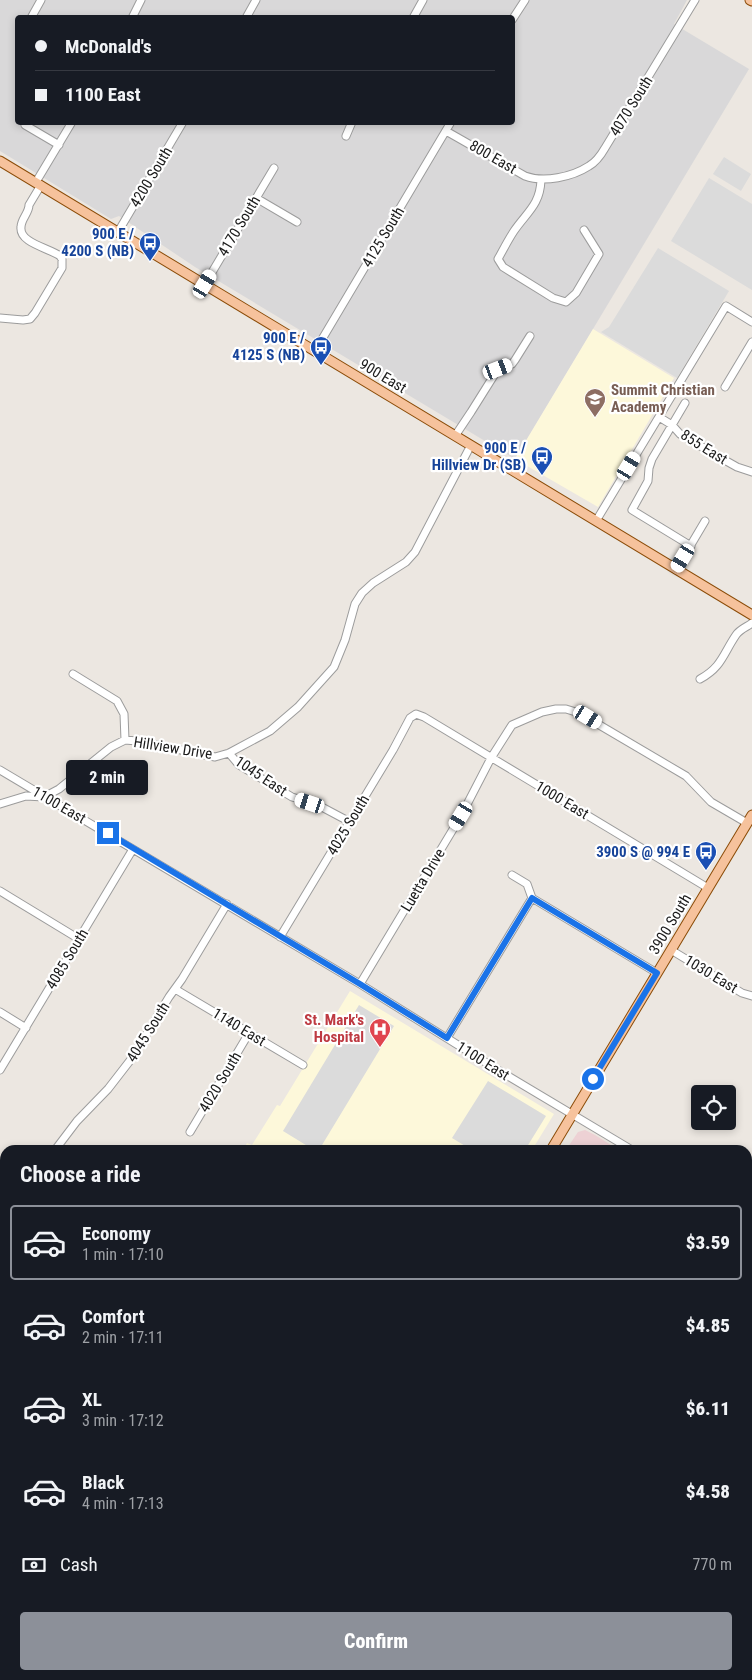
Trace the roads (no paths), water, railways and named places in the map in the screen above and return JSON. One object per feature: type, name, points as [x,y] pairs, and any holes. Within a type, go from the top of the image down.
[{"type":"main road","name":"900 East","points":[[0,161],[752,615]]},
{"type":"main road","name":"3900 South","points":[[553,1145],[752,815]]},
{"type":"street","points":[[33,15],[41,0]]},
{"type":"street","points":[[134,15],[141,0]]},
{"type":"street","points":[[248,15],[256,0]]},
{"type":"street","points":[[415,15],[423,0]]},
{"type":"street","points":[[515,15],[525,0]]},
{"type":"street","name":"4070 South","points":[[541,180],[580,171],[599,158],[695,0]]},
{"type":"street","points":[[25,125],[59,145]]},
{"type":"street","points":[[0,318],[30,320],[62,268],[60,256],[27,240],[23,236],[21,224],[29,209],[33,207],[59,145],[70,125]]},
{"type":"street","name":"4200 South","points":[[118,232],[181,125]]},
{"type":"street","points":[[346,136],[351,125]]},
{"type":"street","name":"4125 South","points":[[315,351],[449,125]]},
{"type":"street","name":"800 East","points":[[446,131],[525,176],[541,180]]},
{"type":"street","name":"4170 South","points":[[205,284],[274,168]]},
{"type":"street","points":[[541,180],[538,197],[534,206],[513,232],[498,259],[503,267],[553,298],[566,302],[576,293],[599,254],[584,230]]},
{"type":"street","points":[[256,198],[297,222]]},
{"type":"street","points":[[596,521],[726,306],[752,322]]},
{"type":"street","points":[[455,436],[498,369],[512,364],[530,336]]},
{"type":"street","points":[[725,387],[752,342]]},
{"type":"street","points":[[685,403],[649,463],[648,481],[632,510],[691,546]]},
{"type":"street","name":"855 East","points":[[659,417],[672,425],[680,434],[737,467],[752,472]]},
{"type":"street","name":"Hillview Drive","points":[[0,804],[26,796],[44,797],[59,789],[111,747],[125,740],[215,757],[229,753],[260,737],[279,724],[327,676],[339,657],[358,598],[373,584],[412,557],[471,446]]},
{"type":"street","points":[[676,570],[705,521]]},
{"type":"street","points":[[700,680],[718,666],[737,634],[752,623]]},
{"type":"street","points":[[73,674],[117,701],[124,714],[125,740]]},
{"type":"street","name":"Luetta Drive","points":[[360,984],[461,816],[491,758],[512,725],[542,712],[566,709],[588,717],[678,772],[692,782],[711,802],[747,823]]},
{"type":"street","name":"1000 East","points":[[416,714],[424,717],[708,888]]},
{"type":"street","name":"4025 South","points":[[280,937],[393,750],[410,718],[416,714]]},
{"type":"street","name":"1045 East","points":[[229,753],[239,765],[292,797],[318,805],[350,822]]},
{"type":"street","name":"1100 East","points":[[0,770],[360,984],[623,1145]]},
{"type":"street","name":"4085 South","points":[[0,1070],[134,849]]},
{"type":"street","points":[[512,875],[527,884],[532,898],[657,973]]},
{"type":"street","points":[[0,891],[79,939]]},
{"type":"street","points":[[447,1038],[532,898]]},
{"type":"street","name":"4045 South","points":[[59,1145],[132,1058],[227,904]]},
{"type":"street","name":"1030 East","points":[[671,950],[742,993],[752,996]]},
{"type":"street","name":"1140 East","points":[[176,988],[303,1065]]},
{"type":"street","points":[[0,1012],[26,1028]]},
{"type":"street","name":"4020 South","points":[[190,1132],[250,1033]]},
{"type":"place","name":"900 E / 4200 S (NB)","points":[[150,262]]},
{"type":"place","name":"900 E / 4125 S (NB)","points":[[321,366]]},
{"type":"place","name":"Summit Christian Academy","points":[[595,418]]},
{"type":"place","name":"900 E / Hillview Dr (SB)","points":[[542,476]]},
{"type":"place","name":"3900 S @ 994 E","points":[[706,871]]},
{"type":"place","name":"St. Mark's Hospital","points":[[380,1048]]}]
